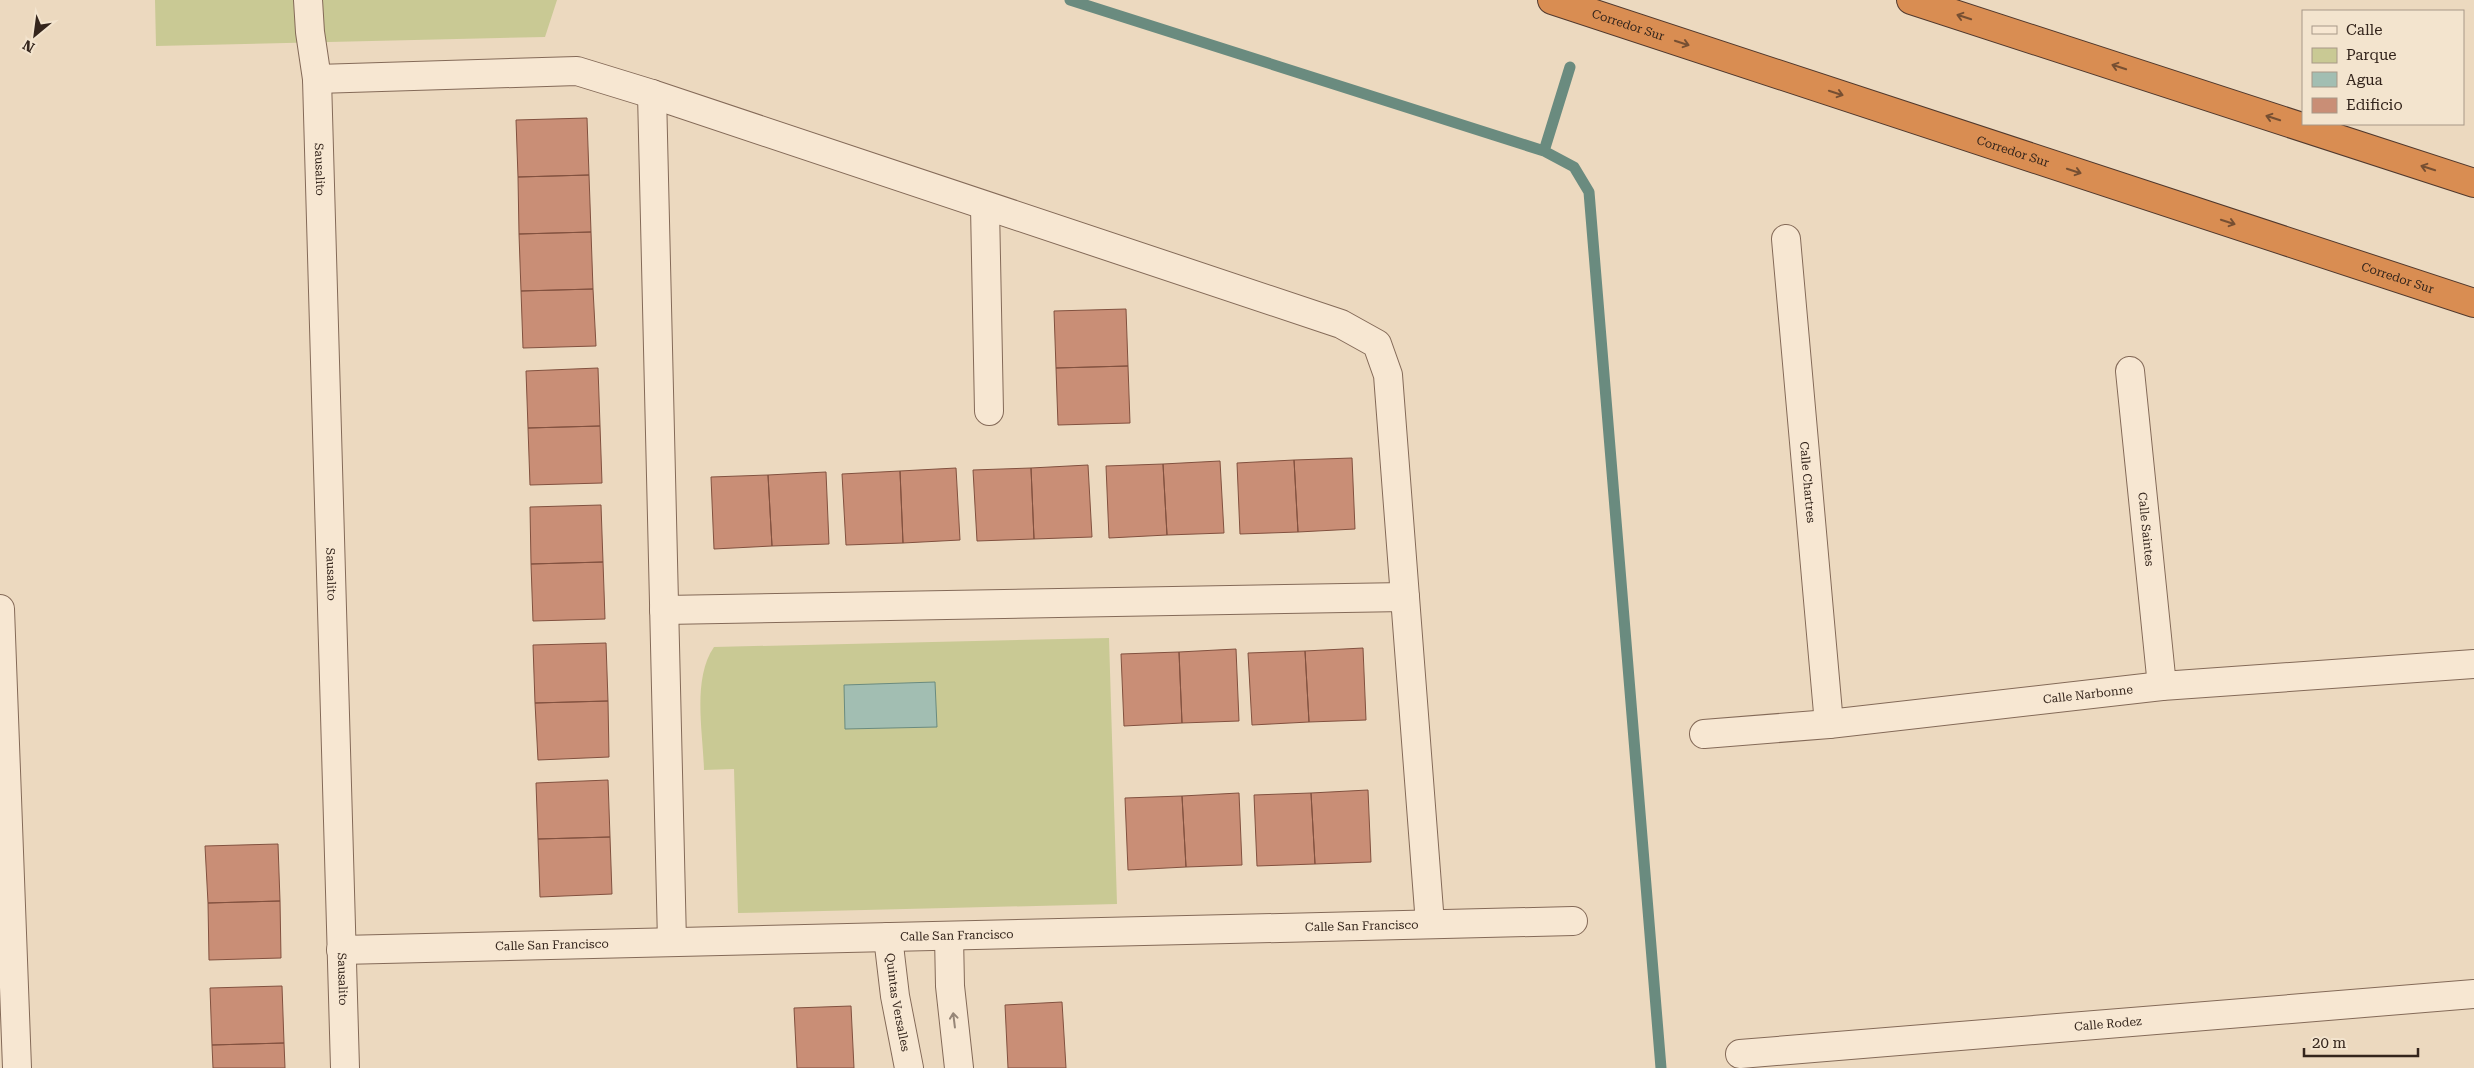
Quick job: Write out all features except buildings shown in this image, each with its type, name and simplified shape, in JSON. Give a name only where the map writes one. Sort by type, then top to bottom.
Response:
[{"type":"highway","name":"Corredor Sur","points":[[1552,0],[2474,303]]},
{"type":"highway","points":[[1912,0],[2474,183]]},
{"type":"street","name":"Sausalito","points":[[308,0],[310,32],[318,79],[344,1068]]},
{"type":"street","points":[[318,79],[577,72],[652,94],[1341,324],[1377,344],[1388,375],[1430,924]]},
{"type":"street","points":[[652,94],[672,942]]},
{"type":"street","points":[[985,206],[989,411]]},
{"type":"street","name":"Calle Chartres","points":[[1786,239],[1829,724]]},
{"type":"street","name":"Calle Saintes","points":[[2130,371],[2162,686]]},
{"type":"street","points":[[664,610],[1405,597]]},
{"type":"street","points":[[0,609],[7,950],[17,1068]]},
{"type":"street","name":"Calle Narbonne","points":[[1704,734],[1829,724],[2162,686],[2474,664]]},
{"type":"street","name":"Calle San Francisco","points":[[342,950],[1573,921]]},
{"type":"street","points":[[949,936],[950,986],[959,1068]]},
{"type":"street","name":"Quintas Versalles","points":[[888,937],[895,996],[909,1068]]},
{"type":"street","name":"Calle Rodez","points":[[1740,1054],[2474,994]]},
{"type":"green space","points":[[155,0],[557,0],[545,37],[156,46]]},
{"type":"green space","points":[[1109,638],[1117,904],[738,913],[734,769],[704,770],[700,706],[701,690],[707,660],[714,647]]},
{"type":"water","points":[[935,682],[937,727],[845,729],[844,685]]},
{"type":"waterway","points":[[1070,0],[1544,151]]},
{"type":"waterway","points":[[1570,67],[1544,151],[1574,167],[1589,192],[1661,1068]]}]
